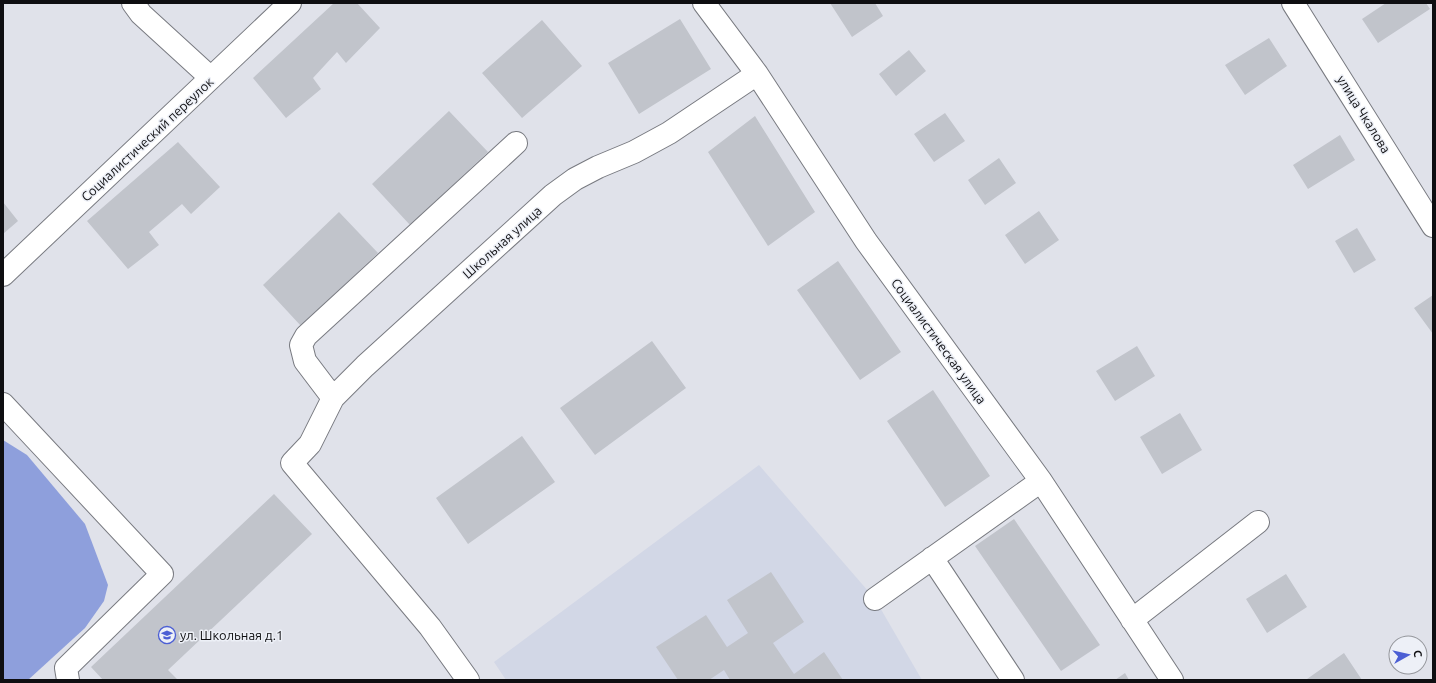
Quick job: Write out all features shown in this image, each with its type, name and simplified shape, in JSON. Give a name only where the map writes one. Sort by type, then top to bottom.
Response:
[{"type":"street","points":[[133,3],[141,14],[212,78]]},
{"type":"street","name":"Социалистический переулок","points":[[3,275],[290,3]]},
{"type":"street","name":"Социалистическая улица","points":[[704,3],[757,74],[866,241],[1041,481],[1172,680]]},
{"type":"street","name":"улица Чкалова","points":[[1293,3],[1433,226]]},
{"type":"street","name":"Школьная улица","points":[[468,680],[430,627],[292,463],[310,444],[333,398],[365,366],[553,195],[598,167],[634,152],[669,133],[757,74]]},
{"type":"street","points":[[333,398],[305,361],[301,345],[306,336],[516,143]]},
{"type":"street","points":[[3,404],[162,574],[66,668],[68,680]]},
{"type":"street","points":[[875,599],[1041,481]]},
{"type":"street","points":[[1132,620],[1258,522]]},
{"type":"street","points":[[932,558],[1013,680]]},
{"type":"shaded area","points":[[3,440],[27,455],[85,524],[108,585],[104,601],[85,628],[28,680],[3,680]]},
{"type":"shaded area","points":[[759,465],[875,599],[922,680],[506,680],[494,662]]},
{"type":"building","points":[[334,3],[357,3],[380,28],[346,63],[337,52],[313,78],[321,89],[286,118],[253,78]]},
{"type":"building","points":[[830,3],[875,3],[883,16],[852,37]]},
{"type":"building","points":[[1386,3],[1426,3],[1430,9],[1378,43],[1362,19]]},
{"type":"building","points":[[680,19],[711,69],[639,114],[608,63]]},
{"type":"building","points":[[542,20],[582,66],[522,118],[482,73]]},
{"type":"building","points":[[1269,38],[1287,66],[1245,95],[1225,65]]},
{"type":"building","points":[[909,50],[926,71],[896,96],[879,74]]},
{"type":"building","points":[[449,111],[488,152],[410,225],[372,184]]},
{"type":"building","points":[[945,113],[965,141],[934,162],[914,134]]},
{"type":"building","points":[[755,116],[815,212],[768,246],[708,152]]},
{"type":"building","points":[[1340,135],[1355,160],[1308,189],[1293,165]]},
{"type":"building","points":[[178,142],[220,187],[191,214],[182,204],[149,232],[159,245],[128,269],[87,221]]},
{"type":"building","points":[[999,158],[1016,183],[985,205],[968,180]]},
{"type":"building","points":[[3,202],[18,221],[3,234]]},
{"type":"building","points":[[1039,211],[1059,240],[1025,264],[1005,235]]},
{"type":"building","points":[[339,212],[378,253],[301,326],[263,285]]},
{"type":"building","points":[[1357,228],[1376,260],[1354,273],[1335,241]]},
{"type":"building","points":[[838,261],[901,352],[860,380],[797,290]]},
{"type":"building","points":[[1433,295],[1433,334],[1414,308]]},
{"type":"building","points":[[652,341],[686,388],[595,455],[560,408]]},
{"type":"building","points":[[1137,346],[1155,376],[1115,401],[1096,371]]},
{"type":"building","points":[[933,390],[990,476],[945,507],[887,421]]},
{"type":"building","points":[[1180,413],[1202,450],[1162,474],[1140,437]]},
{"type":"building","points":[[522,436],[555,482],[468,544],[436,498]]},
{"type":"building","points":[[274,494],[312,534],[168,670],[178,680],[103,680],[91,667]]},
{"type":"building","points":[[1014,519],[1100,645],[1061,671],[975,546]]},
{"type":"building","points":[[771,572],[804,622],[773,643],[794,674],[824,652],[843,680],[730,680],[724,670],[709,680],[678,680],[656,647],[706,615],[727,647],[748,633],[727,600]]},
{"type":"building","points":[[1286,574],[1307,607],[1267,633],[1246,599]]},
{"type":"building","points":[[1344,653],[1362,680],[1307,679]]},
{"type":"building","points":[[1125,673],[1129,680],[1115,680]]},
{"type":"place","name":"ул. Школьная д.1","points":[[167,635]]}]
